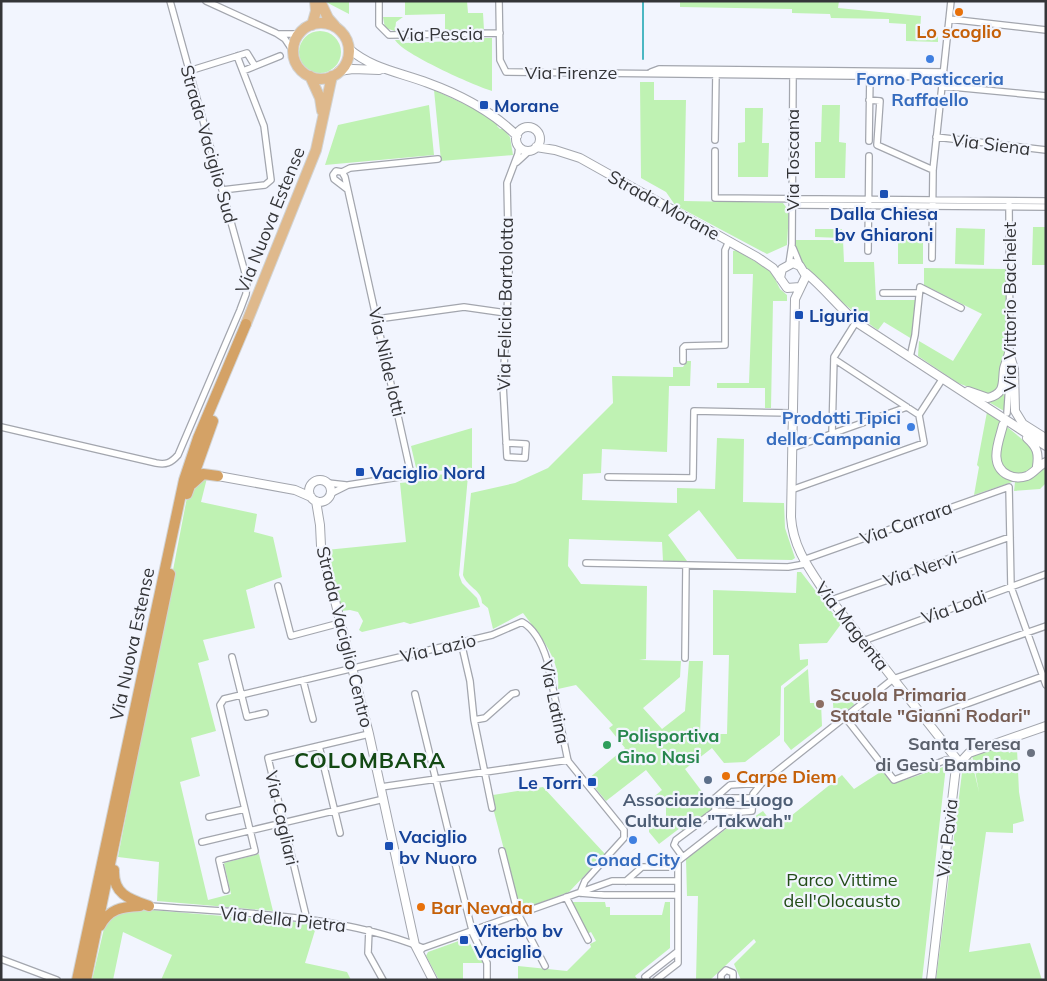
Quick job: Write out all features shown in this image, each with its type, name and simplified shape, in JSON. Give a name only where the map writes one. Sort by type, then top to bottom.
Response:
[{"type":"highway","name":"Via Nuova Estense","points":[[86,980],[188,489],[246,324]]},
{"type":"highway","name":"Via Nuova Estense","points":[[76,980],[184,480],[198,438],[246,324]]},
{"type":"highway","points":[[204,444],[202,464],[214,475]]},
{"type":"highway","points":[[188,489],[197,477],[214,475]]},
{"type":"highway","points":[[114,847],[113,878],[120,893],[130,900],[149,906]]},
{"type":"highway","points":[[96,934],[104,918],[118,908],[149,906]]},
{"type":"main road","points":[[312,25],[315,1]]},
{"type":"main road","points":[[320,1],[328,18],[346,39],[348,48],[346,63],[336,74],[323,78],[310,76],[298,66],[293,51],[298,34],[312,25],[325,24],[337,29]]},
{"type":"main road","name":"Via Nuova Estense","points":[[246,324],[316,150],[336,74]]},
{"type":"main road","name":"Via Nuova Estense","points":[[310,76],[320,98],[322,127]]},
{"type":"street","name":"Strada Vaciglio Sud","points":[[1,427],[156,463],[172,462],[178,455],[242,305],[247,288],[247,280],[170,1]]},
{"type":"street","points":[[206,1],[276,33],[285,39],[293,51]]},
{"type":"street","name":"Via Pescia","points":[[379,1],[379,25],[381,30],[388,35],[500,33]]},
{"type":"street","name":"Via Firenze","points":[[499,1],[500,60],[506,72],[943,74]]},
{"type":"street","points":[[932,258],[933,170],[951,1]]},
{"type":"street","points":[[949,19],[1046,30]]},
{"type":"street","points":[[276,33],[298,34]]},
{"type":"street","points":[[348,48],[362,60],[430,84],[486,110],[519,133]]},
{"type":"street","points":[[189,71],[249,53],[255,66]]},
{"type":"street","points":[[222,190],[265,185],[270,182],[272,174],[264,126],[237,56]]},
{"type":"street","points":[[243,71],[280,56]]},
{"type":"street","points":[[336,74],[365,69],[393,72]]},
{"type":"street","points":[[715,140],[716,72]]},
{"type":"street","name":"Via Toscana","points":[[787,265],[792,244],[793,73]]},
{"type":"street","points":[[869,141],[870,74]]},
{"type":"street","points":[[942,86],[1046,96]]},
{"type":"street","points":[[869,100],[880,101],[876,145],[933,170]]},
{"type":"street","points":[[533,128],[538,133],[535,146],[519,146],[519,133],[533,128]]},
{"type":"street","name":"Via Siena","points":[[936,137],[1046,150]]},
{"type":"street","name":"Via Felicia Bartolotta","points":[[506,443],[503,385],[509,275],[507,183],[519,146]]},
{"type":"street","name":"Strada Morane","points":[[535,146],[580,158],[770,265],[780,278]]},
{"type":"street","name":"Via Felicia Bartolotta","points":[[514,166],[535,146]]},
{"type":"street","points":[[715,151],[715,198],[1009,204],[1046,207]]},
{"type":"street","points":[[868,251],[869,156]]},
{"type":"street","points":[[342,172],[350,168],[438,159]]},
{"type":"street","name":"Via Nilde Iotti","points":[[328,483],[348,485],[399,478],[406,476],[410,470],[347,189],[346,177],[342,172],[336,171],[333,177],[347,189]]},
{"type":"street","points":[[1009,204],[1046,201]]},
{"type":"street","name":"Via Vittorio Bachelet","points":[[1007,412],[1009,204]]},
{"type":"street","points":[[683,361],[683,348],[685,346],[725,345],[725,250],[728,241]]},
{"type":"street","name":"Via Toscana","points":[[792,244],[800,265]]},
{"type":"street","name":"Strada Morane","points":[[770,265],[787,265]]},
{"type":"street","points":[[795,299],[789,288],[784,285],[780,278],[787,265],[800,265],[843,311],[856,322],[1045,445]]},
{"type":"street","points":[[795,299],[805,280],[806,273]]},
{"type":"street","points":[[789,288],[812,285],[825,290]]},
{"type":"street","points":[[910,356],[916,335],[920,287],[961,308]]},
{"type":"street","points":[[883,293],[920,294]]},
{"type":"street","name":"Via Magenta","points":[[795,299],[792,527],[804,562],[831,600],[958,762]]},
{"type":"street","points":[[377,319],[464,307],[506,313]]},
{"type":"street","points":[[832,434],[834,359],[856,322]]},
{"type":"street","points":[[957,387],[988,398],[999,393],[1004,383],[1004,369],[1009,353]]},
{"type":"street","points":[[1009,353],[1014,368],[1015,411],[1023,424],[1042,436],[1045,445]]},
{"type":"street","points":[[834,359],[919,415]]},
{"type":"street","points":[[791,490],[924,443],[919,415],[943,378]]},
{"type":"street","points":[[792,448],[907,407]]},
{"type":"street","points":[[608,477],[692,478],[694,411],[792,413]]},
{"type":"street","points":[[1003,425],[996,454],[999,467],[1006,474],[1020,478],[1032,473],[1038,466],[1046,462]]},
{"type":"street","points":[[1024,431],[1027,438],[1036,446],[1038,466]]},
{"type":"street","points":[[214,475],[295,490],[313,499],[328,497],[331,489],[328,483],[320,480],[295,490]]},
{"type":"street","points":[[311,483],[309,492],[313,499]]},
{"type":"street","name":"Via Nilde Iotti","points":[[328,497],[348,485]]},
{"type":"street","name":"Via Carrara","points":[[586,563],[788,568],[1009,487],[1010,537]]},
{"type":"street","name":"Strada Vaciglio Centro","points":[[320,524],[328,497]]},
{"type":"street","name":"Strada Vaciglio Centro","points":[[313,499],[320,524],[320,546],[369,734],[419,949],[433,980]]},
{"type":"street","points":[[1010,537],[1011,587],[1046,685]]},
{"type":"street","name":"Via Nervi","points":[[831,600],[1010,537]]},
{"type":"street","points":[[685,658],[686,565]]},
{"type":"street","name":"Via Lodi","points":[[863,640],[1046,574]]},
{"type":"street","points":[[278,586],[291,636],[340,623]]},
{"type":"street","name":"Via Lazio","points":[[244,809],[220,705],[224,699],[492,635],[522,622]]},
{"type":"street","name":"Via Latina","points":[[522,622],[526,624],[543,646],[568,760]]},
{"type":"street","points":[[682,856],[674,845],[676,840],[715,811],[752,811],[751,798],[762,783],[893,679],[1046,626]]},
{"type":"street","points":[[461,642],[470,681],[474,720],[492,808]]},
{"type":"street","points":[[232,657],[247,717],[265,713]]},
{"type":"street","points":[[924,719],[1044,675]]},
{"type":"street","points":[[303,680],[313,719]]},
{"type":"street","points":[[474,720],[485,718],[512,694],[516,693]]},
{"type":"street","points":[[415,694],[448,834]]},
{"type":"street","points":[[845,717],[894,780],[946,760]]},
{"type":"street","points":[[958,762],[969,753],[1046,726]]},
{"type":"street","name":"Via Cagliari","points":[[307,920],[268,758],[369,734]]},
{"type":"street","points":[[939,738],[938,742],[950,758],[952,766],[949,786],[952,792]]},
{"type":"street","points":[[319,746],[340,833]]},
{"type":"street","points":[[381,787],[568,760],[624,830],[624,838],[585,881],[580,893]]},
{"type":"street","name":"Via Pavia","points":[[931,980],[952,792],[958,762]]},
{"type":"street","points":[[715,811],[715,798],[730,785],[762,783]]},
{"type":"street","points":[[715,798],[751,798]]},
{"type":"street","points":[[202,842],[384,799]]},
{"type":"street","points":[[209,817],[244,809],[255,851],[219,860],[226,890]]},
{"type":"street","points":[[656,980],[678,963],[678,861],[741,812]]},
{"type":"street","points":[[502,851],[518,914],[545,966]]},
{"type":"street","points":[[456,863],[472,931],[487,963],[487,980]]},
{"type":"street","points":[[626,881],[642,867],[677,867]]},
{"type":"street","points":[[419,949],[612,881],[678,881]]},
{"type":"street","points":[[580,893],[678,896]]},
{"type":"street","points":[[566,897],[588,940]]},
{"type":"street","name":"Via della Pietra","points":[[149,906],[307,920],[369,930],[419,949]]},
{"type":"street","points":[[369,930],[368,953],[383,980]]},
{"type":"street","points":[[647,980],[645,977],[677,952]]},
{"type":"street","points":[[1,959],[57,980]]},
{"type":"street","points":[[720,979],[723,972],[730,970],[736,979]]},
{"type":"green space","points":[[324,1],[349,1],[349,14]]},
{"type":"green space","points":[[405,1],[467,1],[468,13],[483,13],[484,30],[445,31],[445,14],[405,15]]},
{"type":"green space","points":[[680,1],[839,1],[838,8],[921,16],[920,33],[938,35],[938,42],[906,41],[906,24],[889,23],[889,19],[831,18],[830,14],[792,13],[792,9],[680,7]]},
{"type":"green space","points":[[383,17],[403,17],[396,22],[395,31],[385,28]]},
{"type":"green space","points":[[324,31],[332,34],[338,40],[341,52],[338,64],[332,70],[316,73],[308,70],[302,64],[299,48],[302,40],[308,34]]},
{"type":"green space","points":[[482,38],[492,38],[492,91],[424,61],[395,40],[403,40],[404,43],[482,40]]},
{"type":"green space","points":[[640,82],[654,82],[654,100],[686,100],[684,201],[783,203],[789,211],[787,245],[767,254],[675,205],[666,192],[641,178]]},
{"type":"green space","points":[[434,90],[488,115],[497,122],[497,126],[503,129],[510,137],[513,155],[441,161]]},
{"type":"green space","points":[[429,105],[434,155],[325,165],[338,125]]},
{"type":"green space","points":[[822,105],[840,105],[839,142],[846,143],[845,178],[815,178],[815,142],[821,142]]},
{"type":"green space","points":[[745,108],[763,108],[762,143],[769,143],[768,177],[738,177],[738,143],[745,142]]},
{"type":"green space","points":[[1033,227],[1046,227],[1046,265],[1032,265]]},
{"type":"green space","points":[[956,228],[985,229],[984,265],[955,264]]},
{"type":"green space","points":[[815,229],[842,229],[842,238],[815,237]]},
{"type":"green space","points":[[898,236],[923,236],[923,264],[898,264]]},
{"type":"green space","points":[[795,240],[843,240],[844,262],[874,262],[876,300],[916,300],[912,339],[884,322],[878,330],[846,305],[799,260],[795,251]]},
{"type":"green space","points":[[736,250],[771,271],[780,289],[787,295],[787,301],[773,301],[771,408],[765,408],[765,388],[717,388],[717,383],[749,383],[753,274],[733,274],[733,251]]},
{"type":"green space","points":[[924,268],[1006,269],[1006,350],[999,389],[986,394],[958,383],[918,356],[919,341],[953,361],[982,314],[930,288],[924,288]]},
{"type":"green space","points":[[687,361],[691,361],[690,386],[669,386],[667,452],[602,449],[601,473],[583,474],[582,500],[677,503],[677,488],[715,489],[717,438],[744,439],[743,502],[784,503],[785,528],[795,558],[792,560],[737,559],[699,510],[668,535],[687,561],[663,561],[662,542],[569,539],[568,566],[581,584],[647,586],[646,659],[639,660],[681,661],[680,677],[643,708],[662,729],[685,711],[689,661],[703,661],[700,734],[727,734],[729,655],[713,655],[713,590],[796,593],[797,572],[801,572],[841,624],[827,643],[799,644],[800,660],[808,659],[808,665],[781,686],[780,735],[745,762],[724,763],[712,748],[685,769],[712,805],[711,810],[683,831],[680,828],[659,844],[649,832],[649,819],[666,819],[666,800],[650,800],[662,790],[646,770],[606,801],[588,779],[625,748],[609,728],[613,725],[576,685],[558,689],[558,678],[553,658],[523,613],[493,629],[488,608],[482,603],[480,595],[463,575],[471,493],[515,483],[548,468],[613,403],[612,376],[673,377],[673,367],[683,367]]},
{"type":"green space","points":[[1006,383],[1004,411],[980,397],[987,399]]},
{"type":"green space","points":[[987,412],[1001,422],[993,455],[1015,481],[974,495],[979,467],[977,465]]},
{"type":"green space","points":[[1006,426],[1034,449],[1035,466],[1023,473],[1012,473],[1003,466],[1000,460],[999,450]]},
{"type":"green space","points":[[472,428],[472,469],[417,472],[411,446]]},
{"type":"green space","points":[[1046,465],[1046,483],[1040,489],[1014,491],[1015,482],[1031,478]]},
{"type":"green space","points":[[467,473],[459,575],[462,583],[477,598],[480,607],[410,624],[404,622],[362,632],[359,630],[363,621],[358,612],[342,611],[326,550],[406,542],[400,483],[410,482],[416,476]]},
{"type":"green space","points":[[207,478],[201,502],[257,514],[254,532],[273,537],[282,577],[246,590],[255,628],[203,640],[209,660],[198,663],[216,731],[191,738],[200,776],[180,782],[208,900],[231,894],[224,863],[259,854],[273,911],[157,901],[159,862],[118,857],[188,492],[196,480]]},
{"type":"green space","points":[[808,669],[810,703],[821,703],[822,726],[791,750],[784,741],[784,688]]},
{"type":"green space","points":[[853,702],[854,705],[834,719],[833,703]]},
{"type":"green space","points":[[1006,745],[1009,753],[1017,749],[1019,792],[1024,821],[1013,824],[1013,833],[986,832],[969,952],[1030,943],[1042,980],[936,980],[963,765],[971,758],[979,792],[972,755]]},
{"type":"green space","name":"Parco Vittime dell'Olocausto","points":[[946,766],[922,980],[741,980],[734,964],[756,942],[754,939],[710,980],[696,980],[698,896],[687,896],[686,859],[738,820],[751,819],[763,811],[776,828],[842,775],[854,789],[882,771],[893,784]]},
{"type":"green space","points":[[543,787],[605,854],[569,892],[520,910],[493,808],[495,808],[493,795]]},
{"type":"green space","points":[[570,902],[605,902],[606,907],[610,907],[610,915],[662,915],[665,902],[670,902],[670,948],[635,976],[638,980],[518,980],[518,966],[567,971],[591,947],[590,944],[596,941],[591,932],[587,934]]},
{"type":"green space","points":[[125,909],[317,924],[305,963],[347,972],[351,980],[161,980],[172,955],[123,932],[113,980],[92,980],[106,920]]},
{"type":"green space","points":[[467,938],[479,960],[484,960],[484,963],[463,963],[463,980],[439,980],[426,956],[428,952]]},
{"type":"waterway","points":[[643,1],[643,59]]},
{"type":"place","name":"Lo scoglio","points":[[959,12]]},
{"type":"place","name":"Forno Pasticceria Raffaello","points":[[930,59]]},
{"type":"place","name":"Morane","points":[[484,105]]},
{"type":"place","name":"Dalla Chiesa bv Ghiaroni","points":[[884,194]]},
{"type":"place","name":"Liguria","points":[[799,315]]},
{"type":"place","name":"Prodotti Tipici della Campania","points":[[911,427]]},
{"type":"place","name":"Vaciglio Nord","points":[[360,472]]},
{"type":"place","name":"Scuola Primaria Statale \"Gianni Rodari\"","points":[[820,704]]},
{"type":"place","name":"Polisportiva Gino Nasi","points":[[607,745]]},
{"type":"place","name":"Santa Teresa di Gesù Bambino","points":[[1031,753]]},
{"type":"place","name":"Carpe Diem","points":[[726,776]]},
{"type":"place","name":"Associazione Luogo Culturale \"Takwah\"","points":[[708,780]]},
{"type":"place","name":"Le Torri","points":[[592,782]]},
{"type":"place","name":"Conad City","points":[[633,840]]},
{"type":"place","name":"Vaciglio bv Nuoro","points":[[389,846]]},
{"type":"place","name":"Bar Nevada","points":[[421,907]]},
{"type":"place","name":"Viterbo bv Vaciglio","points":[[464,940]]},
{"type":"district","name":"COLOMBARA","points":[[370,760]]}]
